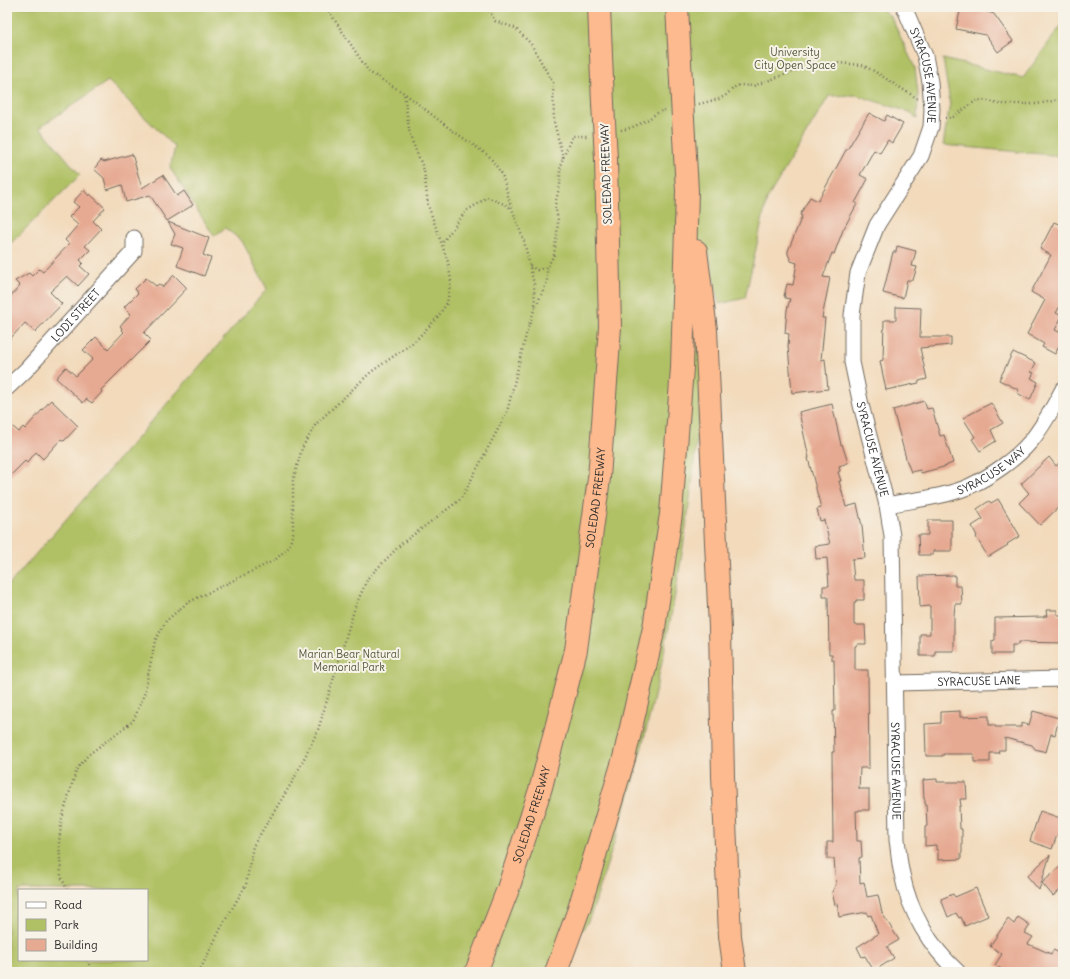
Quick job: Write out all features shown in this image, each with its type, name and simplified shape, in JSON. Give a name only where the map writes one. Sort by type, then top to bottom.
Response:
[{"type":"highway","name":"SOLEDAD FREEWAY","points":[[476,972],[508,889],[541,787],[576,650],[600,478],[610,327],[606,159],[599,7]]},
{"type":"highway","points":[[677,7],[687,191],[706,330],[720,628],[723,776],[730,936],[735,972]]},
{"type":"highway","points":[[556,972],[579,909],[624,758],[654,628],[671,506],[682,368],[687,191]]},
{"type":"street","name":"SYRACUSE AVENUE","points":[[904,7],[925,56],[930,82],[932,109],[931,127],[921,156],[877,225],[858,273],[852,315],[852,362],[861,405],[887,505],[892,536],[898,840],[902,875],[914,913],[930,941],[948,963],[958,972]]},
{"type":"street","name":"LODI STREET","points":[[7,388],[31,364],[134,251],[134,238]]},
{"type":"street","name":"SYRACUSE WAY","points":[[887,505],[948,493],[970,486],[1004,466],[1031,441],[1053,408],[1063,389]]},
{"type":"street","name":"SYRACUSE LANE","points":[[896,683],[1063,679]]},
{"type":"path","points":[[326,7],[369,72],[404,93],[449,128],[489,156],[502,174],[512,209],[524,242],[534,284],[536,307]]},
{"type":"path","points":[[487,7],[495,21],[515,28],[530,44],[552,83],[554,122],[563,158]]},
{"type":"path","points":[[693,105],[726,95],[736,86],[753,86],[803,68],[821,67],[838,63],[862,65],[874,70],[945,118],[953,117],[977,100],[990,101],[997,104],[1037,104],[1063,99]]},
{"type":"path","points":[[66,889],[61,876],[60,842],[62,818],[72,784],[78,769],[88,755],[133,720],[144,695],[155,641],[166,621],[186,603],[275,560],[289,547],[292,532],[293,481],[302,448],[316,424],[371,372],[414,342],[437,318],[447,304],[451,280],[448,262],[428,205],[424,170],[410,136],[404,93]]},
{"type":"path","points":[[624,130],[647,120],[657,112],[671,109]]},
{"type":"path","points":[[199,972],[223,924],[246,885],[253,846],[294,779],[318,730],[355,606],[368,578],[401,544],[461,499],[507,412],[526,335],[547,282],[547,267],[554,255],[558,220],[555,205],[560,184],[560,170],[563,158],[572,136],[584,137]]},
{"type":"path","points":[[443,242],[466,211],[487,197],[512,209]]},
{"type":"path","points":[[530,266],[537,270],[547,267]]},
{"type":"path","points":[[88,961],[92,972]]},
{"type":"green space","name":"Marian Bear Natural Memorial Park","points":[[7,7],[879,7],[891,17],[915,68],[918,94],[917,119],[912,113],[856,95],[829,96],[767,199],[745,298],[719,304],[707,246],[706,314],[696,449],[688,516],[665,649],[633,780],[593,909],[585,926],[550,972],[7,972],[7,587],[267,289],[242,241],[225,228],[214,236],[170,168],[175,147],[108,81],[40,127],[80,175],[7,247]]},
{"type":"green space","points":[[1063,23],[1063,156],[943,145],[950,103],[943,59],[1023,78]]},
{"type":"building","points":[[961,7],[994,14],[1013,41],[998,52],[986,35],[956,29]]},
{"type":"building","points":[[869,113],[884,121],[887,115],[903,124],[892,143],[888,140],[880,153],[874,150],[860,175],[868,179],[855,203],[857,204],[843,230],[834,254],[832,253],[823,277],[830,278],[822,318],[825,318],[821,360],[825,359],[828,389],[792,393],[788,346],[789,334],[785,333],[787,310],[790,299],[785,298],[784,296],[787,284],[793,285],[797,263],[791,261],[788,251],[802,216],[800,215],[810,197],[818,201],[846,150]]},
{"type":"building","points":[[132,154],[142,188],[163,175],[177,196],[184,191],[193,205],[167,221],[150,195],[126,202],[122,185],[107,190],[104,178],[94,169],[101,160],[104,162]]},
{"type":"building","points":[[84,190],[89,196],[90,194],[105,208],[93,221],[101,229],[85,246],[90,250],[80,260],[83,263],[80,266],[89,274],[78,286],[67,276],[50,292],[62,304],[35,332],[25,323],[7,342],[7,300],[20,286],[15,281],[29,273],[32,276],[39,269],[43,272],[69,244],[65,240],[78,225],[69,217],[79,207],[73,202]]},
{"type":"building","points":[[168,222],[209,238],[203,255],[211,258],[204,276],[177,266],[183,248],[171,244],[175,234]]},
{"type":"building","points":[[1054,222],[1063,226],[1063,301],[1056,313],[1062,316],[1055,330],[1063,334],[1063,339],[1055,354],[1042,347],[1044,344],[1027,334],[1045,300],[1031,292],[1051,255],[1040,249]]},
{"type":"building","points":[[897,246],[916,251],[912,266],[917,267],[913,280],[907,280],[903,298],[883,293],[893,252],[896,252]]},
{"type":"building","points":[[174,275],[186,287],[186,289],[144,333],[151,340],[101,390],[102,392],[92,403],[86,399],[83,403],[56,378],[66,367],[76,376],[93,359],[83,350],[96,337],[108,349],[124,332],[120,326],[131,314],[124,307],[138,293],[135,289],[146,278],[156,286],[159,284],[163,287]]},
{"type":"building","points":[[896,307],[921,308],[920,337],[951,337],[951,345],[920,348],[927,379],[919,381],[919,383],[886,390],[880,361],[883,360],[884,320],[896,320]]},
{"type":"building","points":[[1013,352],[1036,363],[1031,372],[1034,373],[1031,378],[1038,382],[1030,400],[1017,393],[1019,390],[999,380]]},
{"type":"building","points":[[51,400],[78,426],[64,441],[61,439],[43,459],[36,452],[27,463],[25,461],[7,479],[7,422],[19,432],[23,427],[25,429]]},
{"type":"building","points":[[924,401],[927,409],[932,408],[940,436],[944,435],[953,463],[921,473],[920,470],[911,472],[893,410]]},
{"type":"building","points":[[991,403],[1003,423],[991,430],[996,441],[980,451],[972,439],[975,437],[963,418]]},
{"type":"building","points":[[832,404],[841,445],[842,444],[848,463],[839,466],[840,471],[838,472],[841,481],[839,481],[846,507],[857,504],[862,526],[865,558],[852,559],[854,580],[864,580],[864,600],[856,600],[856,602],[854,602],[854,625],[865,625],[866,644],[857,644],[855,646],[855,670],[868,670],[869,768],[860,768],[859,789],[869,789],[869,810],[856,811],[857,841],[861,841],[862,857],[859,858],[860,883],[864,882],[867,897],[878,895],[882,913],[899,940],[887,947],[894,958],[874,971],[865,956],[862,957],[857,947],[878,934],[871,915],[868,916],[867,912],[839,917],[837,904],[835,905],[832,892],[836,884],[834,859],[827,859],[827,842],[833,842],[832,752],[834,752],[833,711],[835,711],[834,660],[832,660],[832,654],[829,654],[828,597],[823,597],[823,586],[829,586],[827,558],[816,559],[815,546],[830,544],[824,520],[820,521],[817,509],[821,508],[808,458],[799,412]]},
{"type":"building","points":[[1049,457],[1056,466],[1063,460],[1063,503],[1040,525],[1019,503],[1029,493],[1021,484]]},
{"type":"building","points":[[998,499],[1020,536],[988,557],[976,537],[977,536],[972,526],[983,519],[977,509],[989,501],[991,503]]},
{"type":"building","points":[[928,520],[952,520],[952,551],[933,551],[933,555],[919,555],[918,535],[928,535]]},
{"type":"building","points":[[955,575],[955,586],[961,586],[962,604],[955,604],[954,651],[935,651],[935,656],[920,656],[920,634],[930,634],[930,606],[920,607],[919,576]]},
{"type":"building","points":[[1046,610],[1057,610],[1057,615],[1063,615],[1063,643],[1018,642],[1018,645],[1012,645],[1012,654],[992,654],[992,641],[995,640],[995,618],[1044,617],[1047,616]]},
{"type":"building","points":[[960,711],[960,717],[989,716],[989,725],[995,725],[995,727],[1021,727],[1021,723],[1029,725],[1033,711],[1059,718],[1055,735],[1051,734],[1046,752],[1035,749],[1032,745],[1005,738],[1005,750],[998,750],[999,753],[990,753],[990,762],[974,762],[974,754],[943,754],[943,756],[926,756],[925,724],[941,723],[941,712]]},
{"type":"building","points":[[937,779],[937,782],[966,782],[967,799],[960,799],[961,806],[959,806],[960,829],[962,829],[961,859],[938,860],[938,850],[936,850],[936,845],[925,846],[925,827],[927,826],[923,780]]},
{"type":"building","points":[[1040,811],[1063,819],[1063,837],[1057,835],[1052,849],[1030,841]]},
{"type":"building","points":[[1050,855],[1039,890],[1027,876]]},
{"type":"building","points":[[1063,864],[1063,888],[1053,896],[1042,883]]},
{"type":"building","points":[[976,888],[988,916],[965,926],[961,917],[959,918],[956,913],[948,917],[941,899],[953,894],[955,897]]},
{"type":"building","points":[[1018,917],[1030,925],[1025,933],[1033,937],[1028,944],[1051,954],[1053,950],[1063,954],[1063,959],[1057,972],[1006,972],[995,965],[1002,954],[990,946],[1008,919],[1014,924]]},
{"type":"park label","name":"University City Open Space","points":[[795,58]]}]
